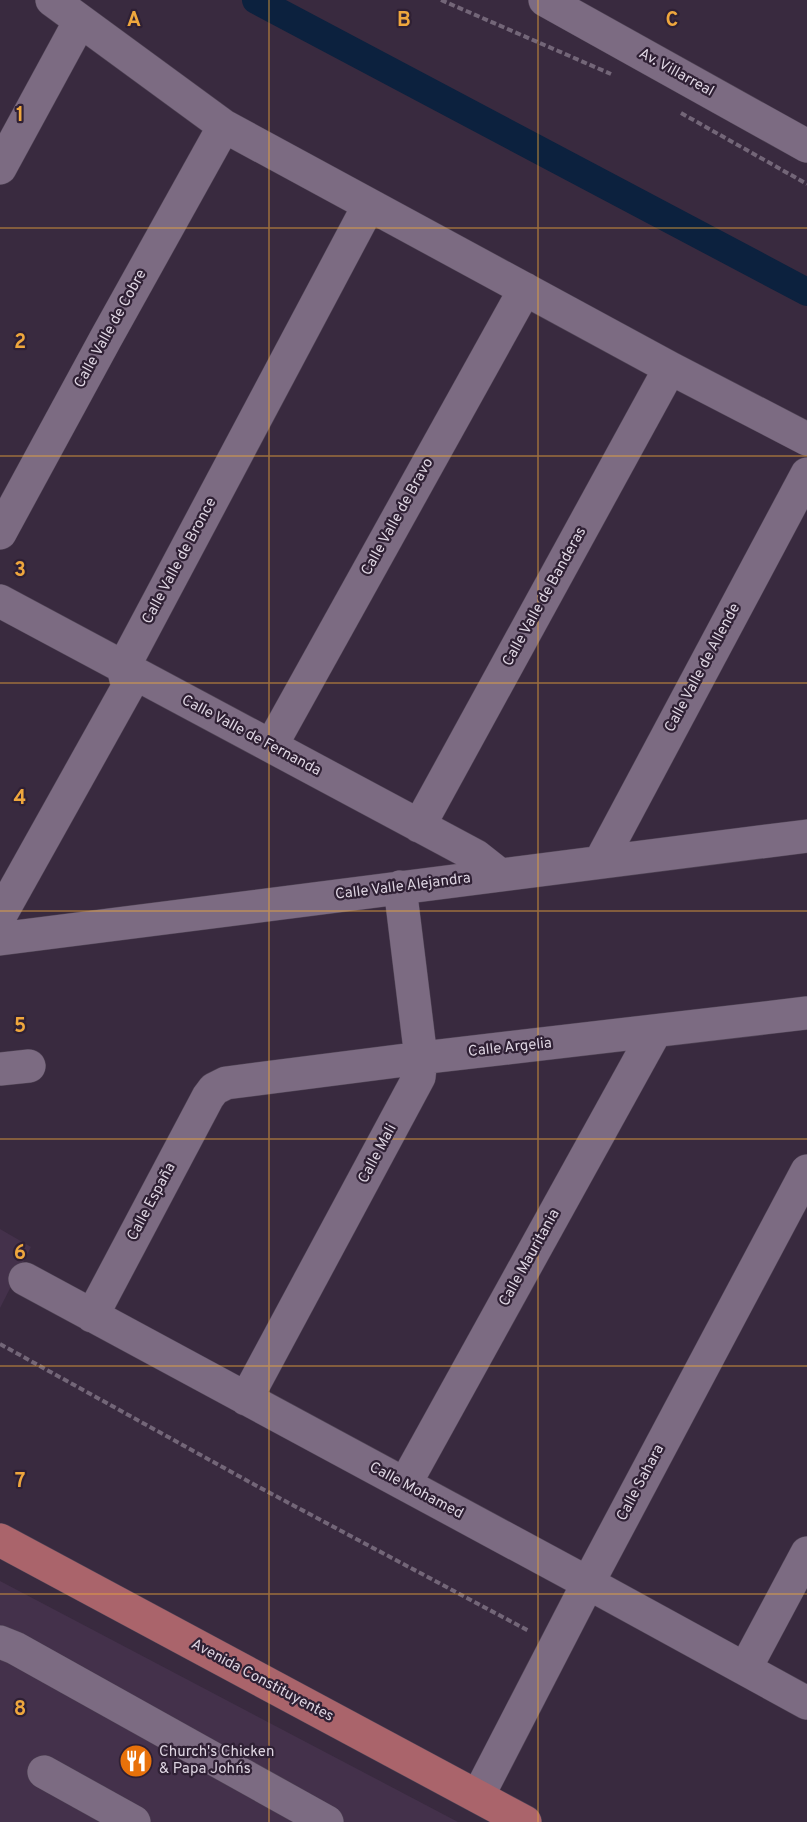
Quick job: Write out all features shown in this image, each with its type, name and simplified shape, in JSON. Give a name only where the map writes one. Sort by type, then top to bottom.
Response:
[{"type":"main road","name":"Avenida Constituyentes","points":[[0,1540],[525,1822]]},
{"type":"street","points":[[52,0],[224,126],[670,368],[807,439]]},
{"type":"street","name":"Av. Villarreal","points":[[545,0],[807,146]]},
{"type":"street","points":[[0,168],[80,21]]},
{"type":"street","name":"Calle Valle de Cobre","points":[[0,533],[224,126]]},
{"type":"street","name":"Calle Valle de Bronce","points":[[0,916],[128,687],[123,668],[369,205]]},
{"type":"street","name":"Calle Valle de Bravo","points":[[271,746],[525,289]]},
{"type":"street","name":"Calle Valle de Banderas","points":[[419,826],[670,368]]},
{"type":"street","name":"Calle Valle de Allende","points":[[600,862],[807,474]]},
{"type":"street","name":"Calle Valle de Fernanda","points":[[0,601],[476,856],[500,875]]},
{"type":"street","name":"Calle Valle Alejandra","points":[[0,939],[600,862],[805,833]]},
{"type":"street","name":"Calle Mali","points":[[246,1399],[419,1077],[421,1058],[400,887]]},
{"type":"street","name":"Calle Argelia","points":[[214,1089],[226,1083],[421,1058],[807,1013]]},
{"type":"street","name":"Calle Mauritania","points":[[405,1484],[655,1032]]},
{"type":"street","name":"Calle España","points":[[92,1316],[214,1089]]},
{"type":"street","name":"Calle Sahara","points":[[478,1796],[588,1583],[807,1171]]},
{"type":"street","name":"Calle Mohamed","points":[[25,1279],[807,1703]]},
{"type":"street","points":[[745,1670],[807,1553]]},
{"type":"street","points":[[0,1642],[15,1648],[327,1822]]},
{"type":"street","points":[[44,1772],[134,1822]]},
{"type":"path","points":[[441,0],[621,79]]},
{"type":"path","points":[[672,108],[807,184]]},
{"type":"path","points":[[0,1344],[255,1485],[556,1646]]},
{"type":"shaded area","points":[[0,1229],[31,1247],[0,1308]]},
{"type":"shaded area","points":[[0,1581],[458,1822],[0,1822]]},
{"type":"waterway","points":[[256,0],[807,292]]},
{"type":"place","name":"Church's Chicken & Papa John´s","points":[[136,1761]]}]
